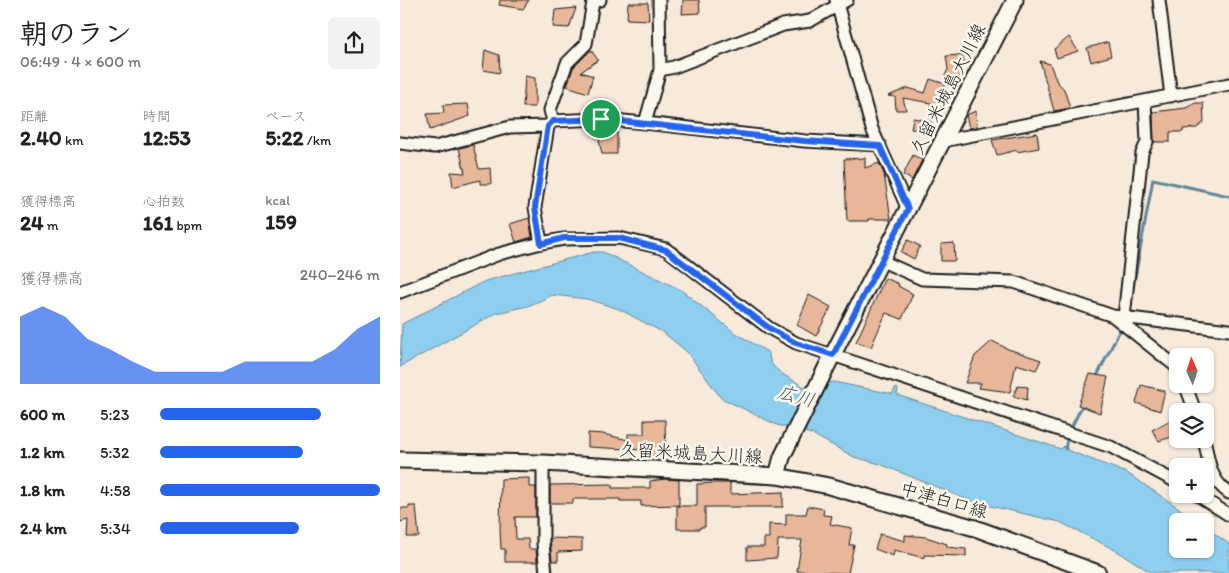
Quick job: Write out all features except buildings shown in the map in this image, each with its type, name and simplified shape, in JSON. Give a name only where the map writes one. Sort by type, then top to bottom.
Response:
[{"type":"main road","name":"久留米城島大川線","points":[[400,460],[543,463],[776,476],[782,457],[832,357],[1015,0]]},
{"type":"main road","name":"中津白口線","points":[[776,476],[829,486],[975,528],[1098,573]]},
{"type":"street","points":[[541,244],[535,207],[551,124],[550,110],[567,63],[586,44],[593,2],[600,0]]},
{"type":"street","points":[[645,122],[660,70],[659,0]]},
{"type":"street","points":[[1159,0],[1171,96]]},
{"type":"street","points":[[660,70],[674,67],[783,25],[810,21],[840,1],[872,129],[908,209]]},
{"type":"street","points":[[943,141],[1229,84]]},
{"type":"street","points":[[1118,316],[1142,154],[1147,142],[1145,101]]},
{"type":"street","points":[[400,143],[435,147],[510,127],[601,119],[645,122],[805,141],[880,146]]},
{"type":"street","points":[[400,292],[500,254],[564,238],[619,238],[666,250],[769,328],[796,343],[832,357],[1111,447],[1169,479]]},
{"type":"street","points":[[882,261],[922,279],[1014,282],[1118,316],[1229,330]]},
{"type":"street","points":[[1118,316],[1169,360]]},
{"type":"street","points":[[1206,448],[1212,474],[1217,485],[1229,493]]},
{"type":"street","points":[[543,463],[543,544],[546,573]]},
{"type":"street","points":[[1211,503],[1229,514]]},
{"type":"water","name":"広川","points":[[594,252],[603,252],[681,290],[734,332],[769,353],[772,365],[776,369],[804,387],[834,382],[893,394],[895,388],[898,389],[897,395],[1061,449],[1064,446],[1067,447],[1067,450],[1127,473],[1186,513],[1169,513],[1169,558],[1214,558],[1214,533],[1229,544],[1229,573],[1152,573],[1117,551],[1060,522],[973,502],[880,464],[854,457],[812,434],[777,425],[721,398],[687,352],[664,333],[619,309],[587,299],[553,295],[528,306],[496,313],[400,367],[402,324],[485,281]]},
{"type":"waterway","points":[[1132,294],[1153,179],[1229,196]]},
{"type":"waterway","points":[[1096,378],[1122,326]]},
{"type":"waterway","points":[[1070,430],[1083,404]]},
{"type":"waterway","points":[[1065,449],[1068,435]]},
{"type":"route","points":[[601,119],[645,122],[805,141],[880,146],[908,209],[833,355],[796,343],[769,328],[666,250],[619,238],[564,238],[541,244],[535,207],[548,126],[553,121],[601,119]]}]
